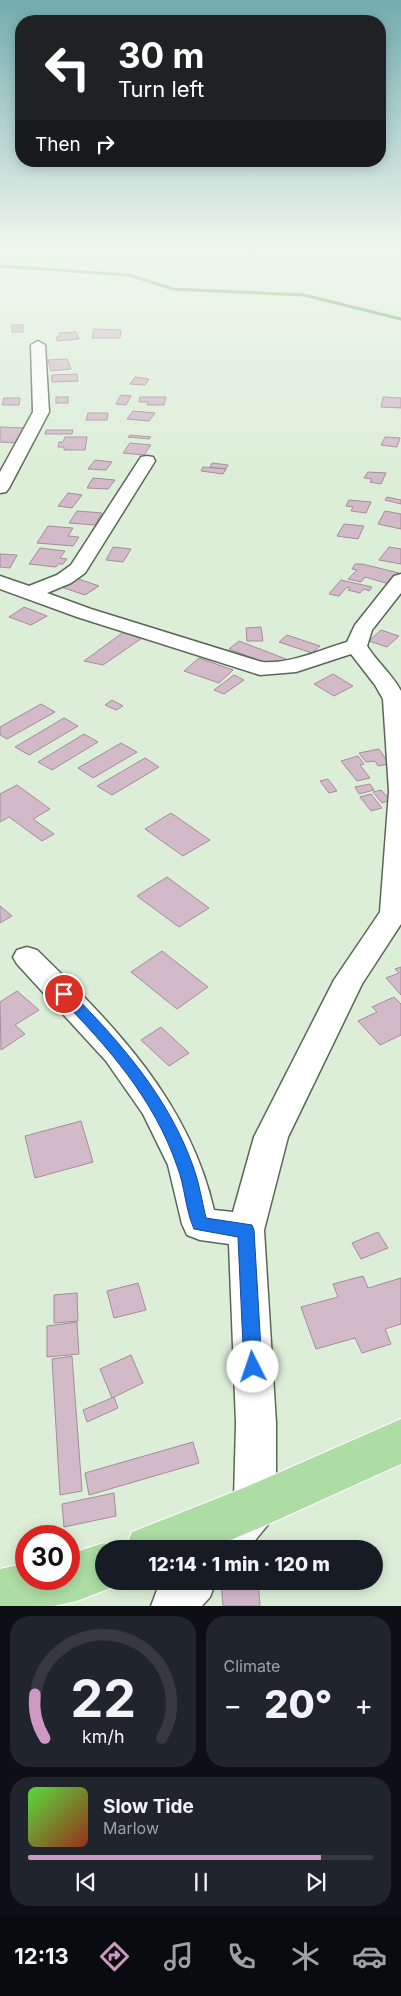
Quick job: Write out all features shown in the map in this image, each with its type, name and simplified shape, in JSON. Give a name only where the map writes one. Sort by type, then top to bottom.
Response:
[{"type":"main road","points":[[172,1540],[255,1507],[401,1441]]},
{"type":"main road","points":[[0,1593],[77,1577],[95,1570]]},
{"type":"street","points":[[0,488],[41,412],[38,345]]},
{"type":"street","points":[[30,593],[44,589],[78,569],[147,461]]},
{"type":"street","points":[[356,646],[362,628],[401,580]]},
{"type":"street","points":[[0,582],[260,668],[274,670],[295,666],[356,646]]},
{"type":"street","points":[[228,1540],[255,1507],[256,1423],[246,1230],[271,1137],[349,980],[398,913],[401,791],[394,699],[384,682],[366,662],[356,646]]},
{"type":"street","points":[[27,957],[100,1030],[145,1085],[168,1126],[186,1167],[200,1224],[246,1230]]},
{"type":"street","points":[[173,1606],[186,1590]]},
{"type":"building","points":[[12,325],[23,325],[23,332],[12,332]]},
{"type":"building","points":[[94,329],[121,330],[120,338],[92,338]]},
{"type":"building","points":[[76,332],[79,339],[57,341],[56,337],[60,337],[59,333]]},
{"type":"building","points":[[67,359],[71,369],[51,371],[48,360]]},
{"type":"building","points":[[77,374],[78,381],[52,382],[52,375]]},
{"type":"building","points":[[135,377],[149,379],[145,385],[130,384]]},
{"type":"building","points":[[121,395],[131,396],[126,405],[116,404]]},
{"type":"building","points":[[56,397],[68,397],[68,403],[56,403]]},
{"type":"building","points":[[140,397],[166,397],[164,405],[147,405],[148,402],[139,402]]},
{"type":"building","points":[[383,397],[401,398],[401,408],[381,407]]},
{"type":"building","points":[[4,398],[20,398],[19,405],[2,405]]},
{"type":"building","points":[[133,411],[155,413],[149,421],[127,419]]},
{"type":"building","points":[[88,413],[108,413],[107,420],[86,420]]},
{"type":"building","points":[[0,427],[26,428],[15,443],[0,442]]},
{"type":"building","points":[[46,430],[73,430],[72,434],[45,434]]},
{"type":"building","points":[[130,435],[151,437],[149,439],[128,437]]},
{"type":"building","points":[[65,437],[87,437],[85,450],[64,450],[64,447],[58,447],[59,442],[63,442]]},
{"type":"building","points":[[385,437],[400,438],[397,447],[381,445]]},
{"type":"building","points":[[130,443],[151,445],[144,455],[123,453]]},
{"type":"building","points":[[95,460],[112,462],[106,470],[88,469]]},
{"type":"building","points":[[212,463],[228,465],[226,469],[210,467]]},
{"type":"building","points":[[203,467],[226,469],[223,474],[201,471]]},
{"type":"building","points":[[368,472],[386,473],[381,484],[370,482],[372,479],[364,478]]},
{"type":"building","points":[[93,478],[115,480],[108,489],[87,488]]},
{"type":"building","points":[[68,493],[82,495],[72,508],[58,506]]},
{"type":"building","points":[[387,497],[401,500],[401,504],[385,500]]},
{"type":"building","points":[[349,500],[371,502],[366,513],[351,511],[353,507],[346,506]]},
{"type":"building","points":[[77,511],[102,513],[95,525],[69,523]]},
{"type":"building","points":[[385,511],[401,514],[401,529],[378,524]]},
{"type":"building","points":[[344,524],[364,526],[358,539],[337,536]]},
{"type":"building","points":[[48,526],[73,528],[68,536],[79,537],[73,546],[37,543]]},
{"type":"building","points":[[113,547],[131,549],[123,562],[106,560]]},
{"type":"building","points":[[389,547],[401,549],[401,564],[379,560]]},
{"type":"building","points":[[40,548],[65,551],[60,558],[67,559],[63,564],[58,564],[56,567],[29,564]]},
{"type":"building","points":[[0,554],[17,555],[10,568],[0,567]]},
{"type":"building","points":[[355,564],[399,573],[389,584],[365,577],[361,582],[348,579],[357,570],[352,569]]},
{"type":"building","points":[[76,578],[99,586],[85,595],[61,587]]},
{"type":"building","points":[[341,580],[372,587],[369,591],[364,589],[360,593],[348,590],[350,588],[347,587],[339,596],[329,594]]},
{"type":"building","points":[[24,607],[47,616],[31,625],[9,617]]},
{"type":"building","points":[[261,627],[263,641],[247,641],[246,628]]},
{"type":"building","points":[[381,630],[399,636],[387,647],[369,641]]},
{"type":"building","points":[[125,631],[145,636],[103,665],[84,661]]},
{"type":"building","points":[[287,635],[320,646],[312,653],[279,642]]},
{"type":"building","points":[[239,641],[286,659],[276,667],[229,649]]},
{"type":"building","points":[[199,658],[233,670],[219,683],[184,671]]},
{"type":"building","points":[[333,674],[353,686],[334,696],[314,684]]},
{"type":"building","points":[[234,675],[244,680],[224,694],[214,690]]},
{"type":"building","points":[[112,700],[123,706],[116,710],[105,705]]},
{"type":"building","points":[[41,704],[55,712],[7,739],[0,735],[0,727]]},
{"type":"building","points":[[64,718],[78,726],[29,755],[15,747]]},
{"type":"building","points":[[84,734],[98,742],[52,770],[38,762]]},
{"type":"building","points":[[121,743],[137,752],[93,778],[78,768]]},
{"type":"building","points":[[379,749],[389,764],[378,766],[375,761],[366,762],[359,753]]},
{"type":"building","points":[[358,756],[364,764],[360,765],[370,778],[357,781],[341,761]]},
{"type":"building","points":[[145,758],[159,767],[112,795],[97,786]]},
{"type":"building","points":[[328,779],[337,791],[329,793],[320,781]]},
{"type":"building","points":[[370,784],[374,790],[359,794],[355,787]]},
{"type":"building","points":[[17,785],[50,809],[33,819],[54,834],[42,841],[9,817],[0,822],[0,794]]},
{"type":"building","points":[[381,790],[390,800],[382,803],[373,792]]},
{"type":"building","points":[[371,794],[382,808],[371,811],[360,797]]},
{"type":"building","points":[[171,813],[210,840],[183,856],[145,829]]},
{"type":"building","points":[[167,877],[209,908],[179,927],[137,896]]},
{"type":"building","points":[[0,906],[12,916],[0,923]]},
{"type":"building","points":[[162,951],[208,987],[177,1009],[131,972]]},
{"type":"building","points":[[401,967],[401,995],[386,978],[399,973],[395,969]]},
{"type":"building","points":[[17,991],[39,1010],[15,1025],[25,1034],[1,1050],[0,1002]]},
{"type":"building","points":[[394,997],[401,1004],[401,1035],[380,1045],[358,1021],[377,1012],[372,1007]]},
{"type":"building","points":[[161,1027],[189,1053],[169,1066],[141,1040]]},
{"type":"building","points":[[81,1121],[93,1162],[35,1178],[25,1136]]},
{"type":"building","points":[[378,1232],[388,1248],[361,1259],[352,1243]]},
{"type":"building","points":[[363,1276],[368,1288],[401,1278],[401,1324],[385,1329],[391,1344],[362,1353],[355,1338],[316,1349],[301,1307],[338,1297],[333,1284]]},
{"type":"building","points":[[138,1283],[146,1310],[114,1318],[107,1291]]},
{"type":"building","points":[[77,1293],[78,1321],[54,1323],[54,1295]]},
{"type":"building","points":[[77,1322],[79,1354],[47,1357],[47,1326]]},
{"type":"building","points":[[131,1355],[143,1383],[112,1398],[100,1369]]},
{"type":"building","points":[[72,1356],[82,1491],[60,1495],[52,1359]]},
{"type":"building","points":[[114,1397],[118,1408],[87,1422],[83,1410]]},
{"type":"building","points":[[193,1442],[199,1463],[89,1495],[85,1473]]},
{"type":"building","points":[[114,1493],[116,1516],[73,1525],[64,1525],[62,1504]]},
{"type":"building","points":[[222,1590],[259,1590],[260,1606],[223,1606]]},
{"type":"route","points":[[64,994],[100,1030],[145,1085],[168,1126],[186,1167],[200,1224],[246,1230],[253,1367]]}]
